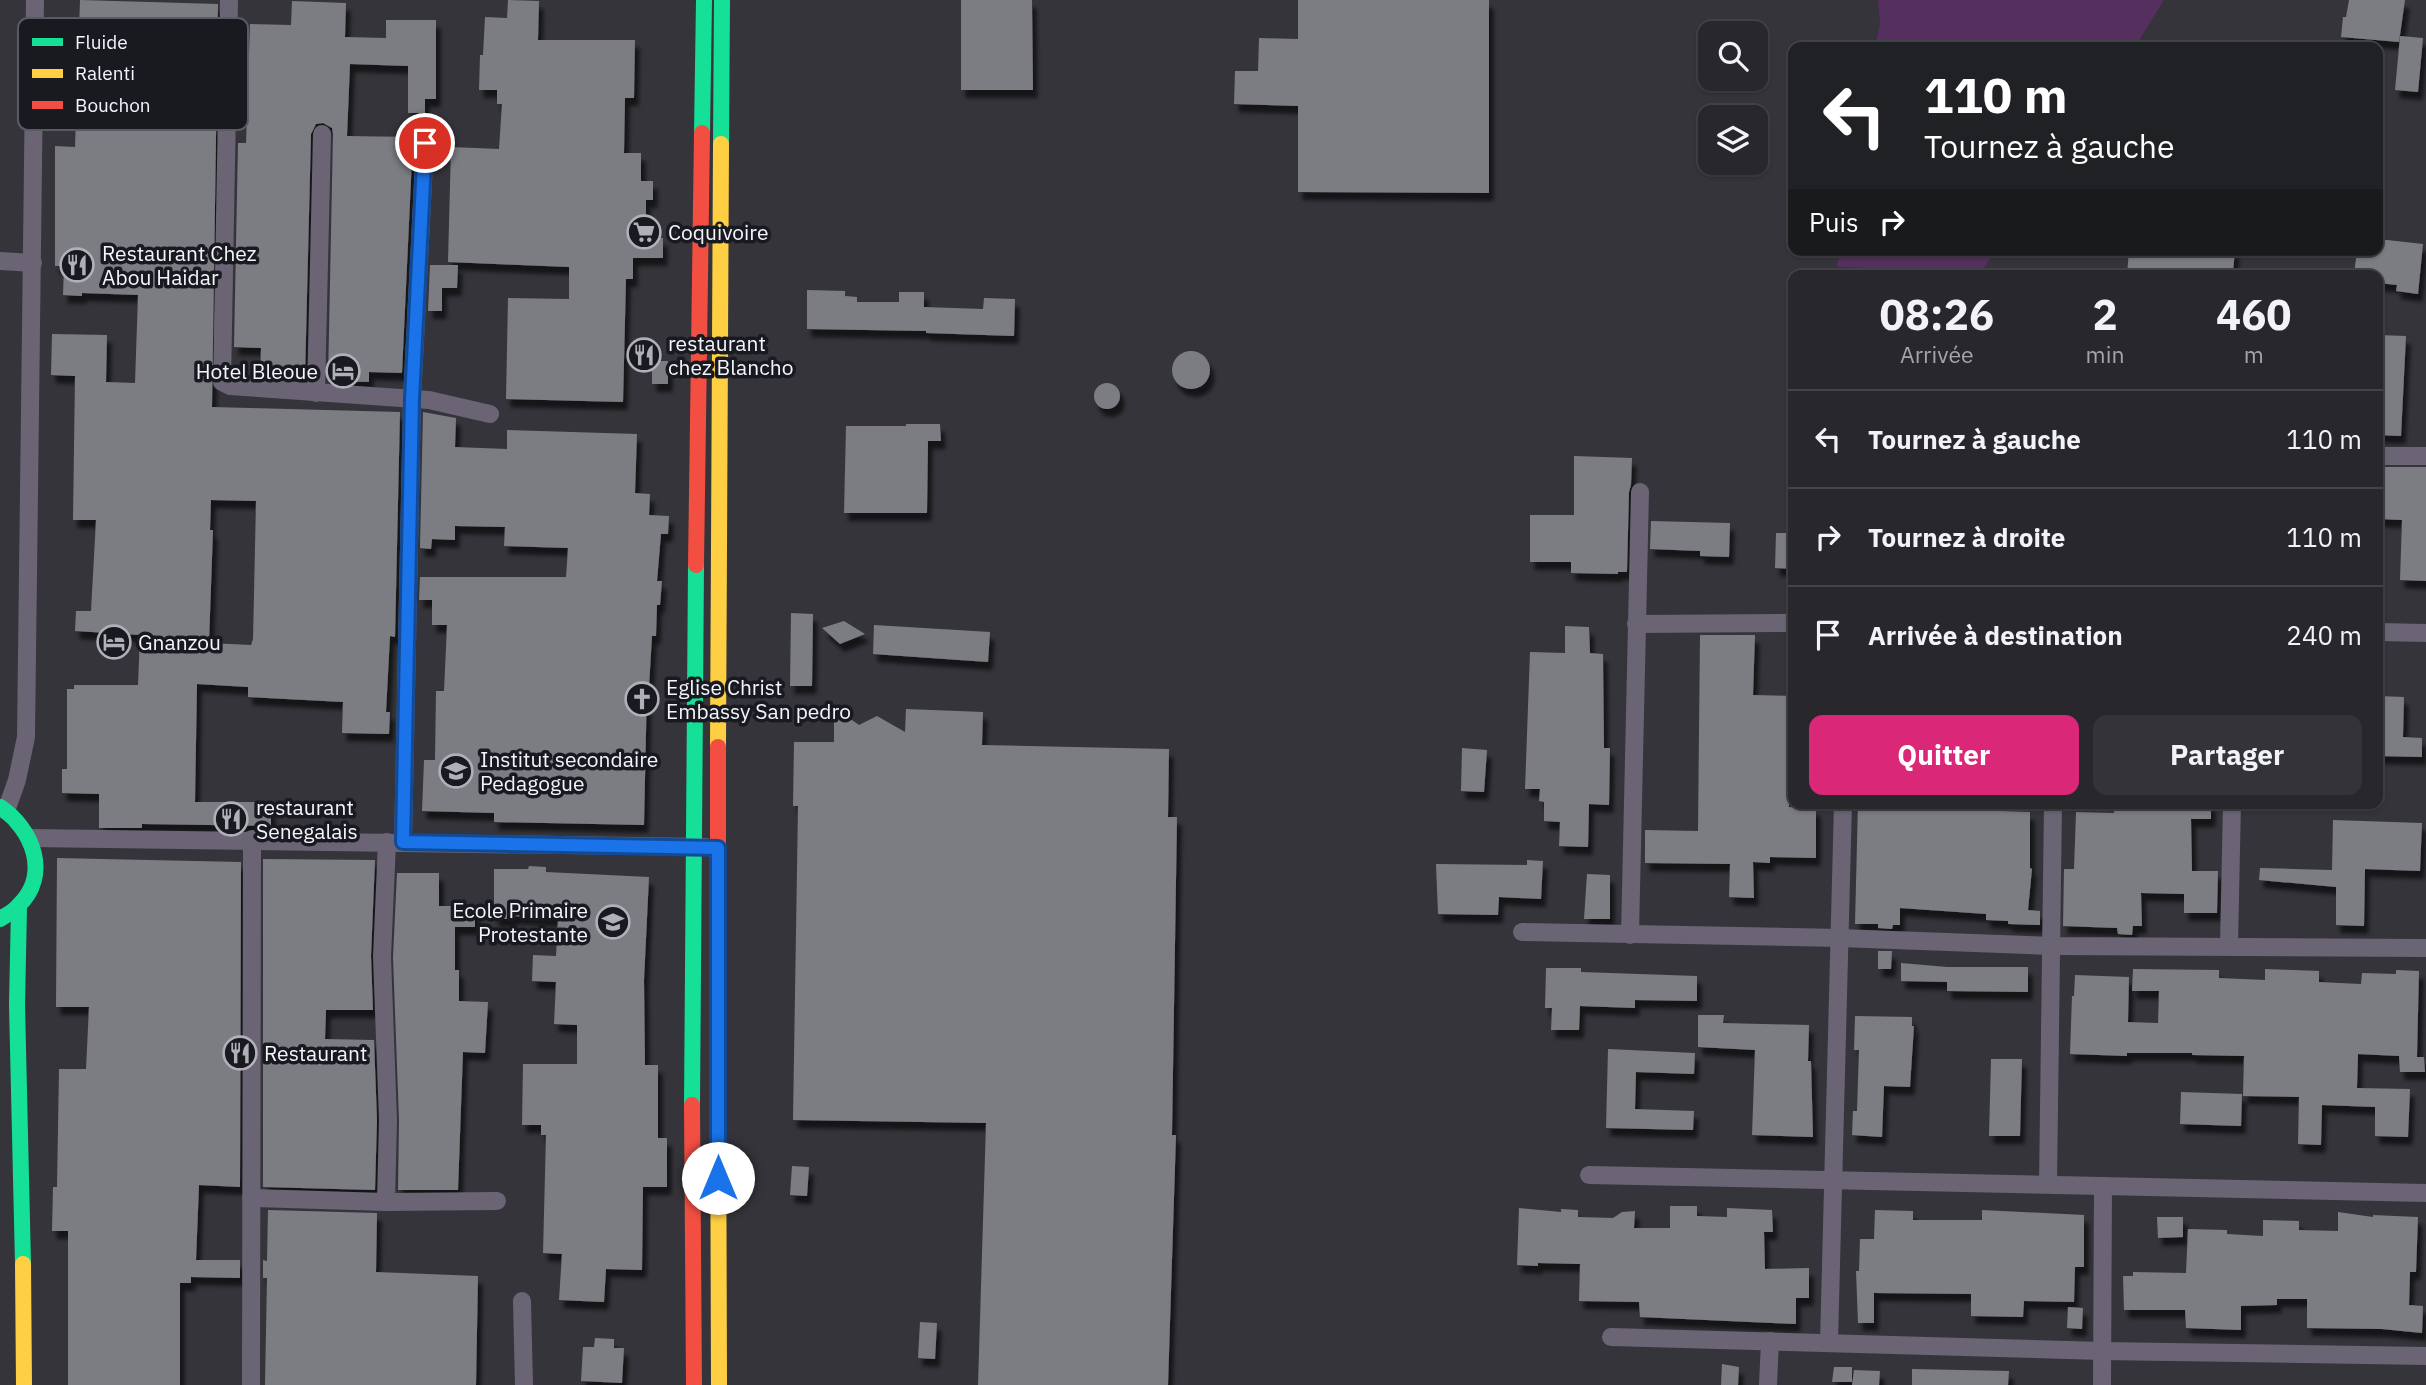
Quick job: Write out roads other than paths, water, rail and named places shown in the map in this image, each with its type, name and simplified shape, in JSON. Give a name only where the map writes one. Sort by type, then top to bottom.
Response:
[{"type":"main road","points":[[694,1385],[692,1126],[704,0]]},
{"type":"main road","points":[[719,1385],[718,848],[722,0]]},
{"type":"main road","points":[[0,919],[19,906],[32,886],[35,874],[34,849],[30,838],[16,818],[3,809]]},
{"type":"main road","points":[[19,906],[17,1006],[24,1385]]},
{"type":"main road","points":[[0,1007],[6,1023],[21,1119]]},
{"type":"street","points":[[35,0],[35,18]]},
{"type":"street","points":[[229,0],[229,18]]},
{"type":"street","points":[[3,809],[17,780],[26,737],[34,130]]},
{"type":"street","points":[[227,130],[222,382],[230,386],[448,403],[490,414]]},
{"type":"street","points":[[316,393],[321,134]]},
{"type":"street","points":[[386,1202],[387,1084],[382,957],[395,842],[425,143]]},
{"type":"street","points":[[0,261],[33,263]]},
{"type":"street","points":[[2383,456],[2426,456]]},
{"type":"street","points":[[1630,935],[1640,492]]},
{"type":"street","points":[[1636,624],[1788,623]]},
{"type":"street","points":[[2383,632],[2426,633]]},
{"type":"street","points":[[1829,1342],[1843,809]]},
{"type":"street","points":[[2048,1184],[2053,809]]},
{"type":"street","points":[[2229,945],[2232,809]]},
{"type":"street","points":[[30,838],[252,839],[718,848]]},
{"type":"street","points":[[251,1385],[252,839]]},
{"type":"street","points":[[1522,932],[1840,938],[2052,946],[2426,948]]},
{"type":"street","points":[[1589,1175],[2426,1193]]},
{"type":"street","points":[[2102,1385],[2103,1186]]},
{"type":"street","points":[[251,1198],[386,1202],[497,1201]]},
{"type":"street","points":[[522,1300],[524,1385]]},
{"type":"street","points":[[1611,1337],[2102,1351],[2426,1356]]},
{"type":"street","points":[[1768,1385],[1770,1340]]},
{"type":"place","name":"Coquivoire","points":[[644,232]]},
{"type":"place","name":"Restaurant Chez Abou Haidar","points":[[77,265]]},
{"type":"place","name":"restaurant chez Blancho","points":[[644,355]]},
{"type":"place","name":"Hotel Bleoue","points":[[343,371]]},
{"type":"place","name":"Gnanzou","points":[[114,642]]},
{"type":"place","name":"Eglise Christ Embassy San pedro","points":[[642,699]]},
{"type":"place","name":"Institut secondaire Pedagogue","points":[[456,771]]},
{"type":"place","name":"restaurant Senegalais","points":[[231,819]]},
{"type":"place","name":"Ecole Primaire Protestante","points":[[613,922]]},
{"type":"place","name":"Restaurant","points":[[240,1053]]}]
